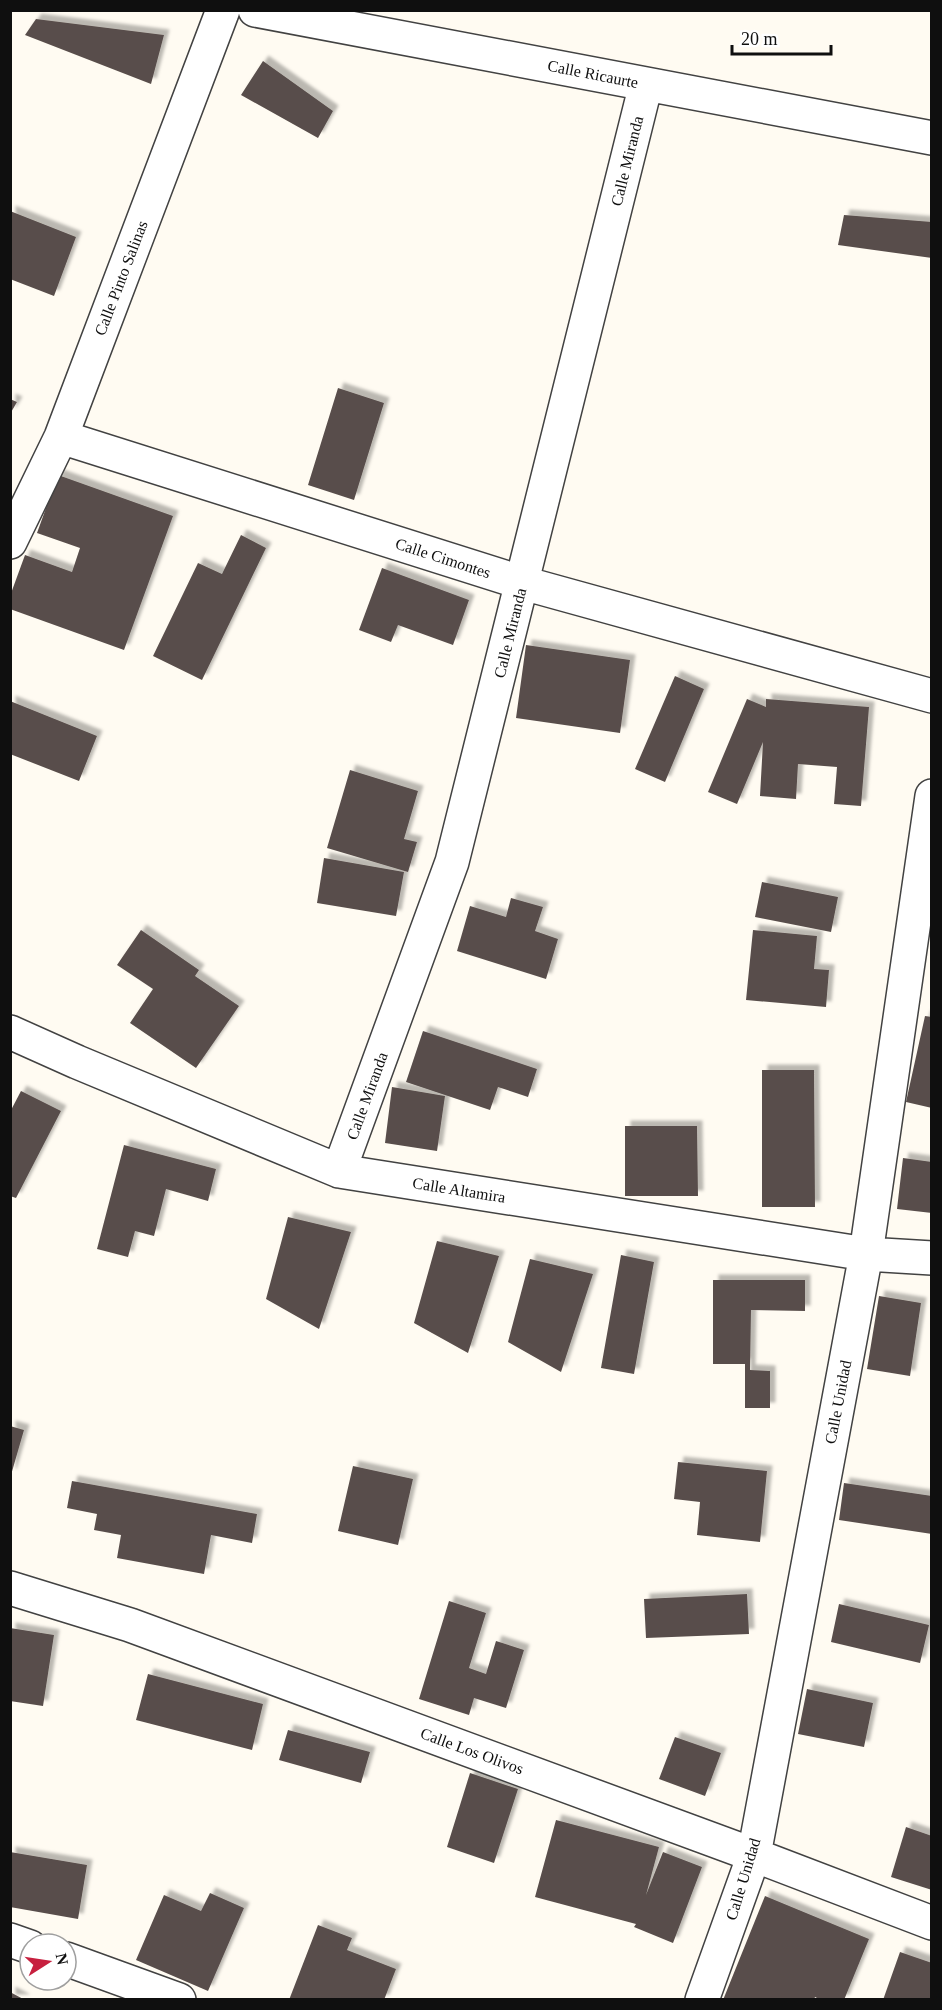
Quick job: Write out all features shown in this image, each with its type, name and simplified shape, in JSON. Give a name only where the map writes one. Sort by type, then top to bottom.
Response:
[{"type":"street","name":"Calle Pinto Salinas","points":[[10,542],[61,437],[223,10]]},
{"type":"street","name":"Calle Ricaurte","points":[[255,10],[932,138]]},
{"type":"street","name":"Calle Miranda","points":[[339,1171],[452,862],[646,84]]},
{"type":"street","name":"Calle Cimontes","points":[[61,437],[523,583],[932,696]]},
{"type":"street","name":"Calle Unidad","points":[[702,2000],[754,1855],[866,1254],[932,796]]},
{"type":"street","name":"Calle Altamira","points":[[10,1032],[339,1171],[866,1254],[932,1258]]},
{"type":"street","name":"Calle Los Olivos","points":[[10,1588],[130,1625],[932,1923]]},
{"type":"street","points":[[78,1963],[179,2000]]},
{"type":"building","points":[[36,19],[164,35],[151,84],[25,35]]},
{"type":"building","points":[[263,61],[333,111],[318,138],[241,95]]},
{"type":"building","points":[[10,211],[76,237],[54,296],[10,279]]},
{"type":"building","points":[[844,215],[932,222],[932,258],[838,245]]},
{"type":"building","points":[[338,388],[384,403],[354,500],[308,485]]},
{"type":"building","points":[[10,399],[17,402],[10,414]]},
{"type":"building","points":[[58,475],[173,516],[124,650],[10,609],[10,596],[25,555],[72,572],[80,548],[37,533]]},
{"type":"building","points":[[241,535],[266,548],[202,680],[153,656],[198,563],[222,574]]},
{"type":"building","points":[[382,568],[469,600],[453,645],[398,625],[391,642],[359,630]]},
{"type":"building","points":[[526,645],[630,660],[620,733],[516,718]]},
{"type":"building","points":[[675,676],[704,689],[665,782],[635,769]]},
{"type":"building","points":[[747,699],[766,707],[766,699],[869,707],[861,806],[834,804],[837,767],[798,764],[796,799],[760,796],[763,742],[737,804],[708,792]]},
{"type":"building","points":[[10,701],[97,736],[79,781],[10,754]]},
{"type":"building","points":[[350,770],[418,791],[404,839],[417,842],[408,872],[327,848]]},
{"type":"building","points":[[324,858],[404,872],[396,916],[317,903]]},
{"type":"building","points":[[762,882],[838,897],[831,932],[755,917]]},
{"type":"building","points":[[511,898],[543,907],[535,931],[558,939],[546,979],[457,951],[470,906],[506,917]]},
{"type":"building","points":[[141,930],[199,970],[195,976],[239,1006],[196,1068],[130,1023],[153,989],[117,965]]},
{"type":"building","points":[[753,930],[817,936],[814,969],[829,970],[826,1007],[746,1000]]},
{"type":"building","points":[[925,1016],[932,1017],[932,1108],[906,1102]]},
{"type":"building","points":[[423,1031],[537,1069],[528,1097],[498,1087],[490,1110],[406,1082]]},
{"type":"building","points":[[762,1070],[814,1070],[815,1207],[762,1207]]},
{"type":"building","points":[[392,1087],[445,1096],[437,1151],[385,1143]]},
{"type":"building","points":[[21,1091],[61,1111],[16,1198],[10,1196],[10,1112]]},
{"type":"building","points":[[625,1126],[697,1126],[698,1196],[625,1196]]},
{"type":"building","points":[[124,1145],[216,1169],[208,1201],[166,1189],[154,1236],[135,1231],[128,1257],[97,1249]]},
{"type":"building","points":[[903,1158],[932,1162],[932,1213],[897,1209]]},
{"type":"building","points":[[288,1217],[351,1232],[319,1329],[266,1299]]},
{"type":"building","points":[[437,1241],[499,1256],[468,1353],[414,1323]]},
{"type":"building","points":[[621,1255],[654,1262],[634,1374],[601,1368]]},
{"type":"building","points":[[530,1259],[593,1274],[561,1372],[508,1342]]},
{"type":"building","points":[[713,1280],[805,1280],[805,1311],[751,1310],[750,1370],[770,1371],[770,1408],[745,1408],[745,1364],[713,1364]]},
{"type":"building","points":[[879,1296],[921,1303],[910,1376],[867,1369]]},
{"type":"building","points":[[10,1426],[24,1430],[11,1475],[10,1474]]},
{"type":"building","points":[[678,1462],[767,1471],[760,1542],[697,1535],[700,1502],[674,1499]]},
{"type":"building","points":[[353,1466],[413,1479],[398,1545],[338,1531]]},
{"type":"building","points":[[72,1481],[257,1514],[252,1543],[211,1535],[204,1574],[117,1558],[121,1535],[94,1530],[97,1514],[67,1508]]},
{"type":"building","points":[[844,1483],[932,1496],[932,1534],[839,1520]]},
{"type":"building","points":[[747,1594],[749,1634],[646,1638],[644,1599]]},
{"type":"building","points":[[449,1601],[486,1613],[469,1668],[486,1674],[496,1641],[524,1650],[506,1708],[474,1698],[469,1715],[419,1699]]},
{"type":"building","points":[[839,1604],[929,1625],[920,1663],[831,1642]]},
{"type":"building","points":[[10,1628],[54,1635],[43,1706],[10,1701]]},
{"type":"building","points":[[148,1674],[263,1704],[252,1750],[136,1720]]},
{"type":"building","points":[[807,1689],[873,1703],[864,1747],[798,1734]]},
{"type":"building","points":[[288,1730],[370,1752],[361,1783],[279,1760]]},
{"type":"building","points":[[675,1737],[721,1753],[705,1796],[659,1779]]},
{"type":"building","points":[[470,1773],[518,1789],[494,1863],[447,1847]]},
{"type":"building","points":[[556,1820],[659,1847],[646,1895],[663,1852],[702,1867],[673,1943],[634,1927],[636,1924],[535,1897]]},
{"type":"building","points":[[906,1827],[932,1836],[932,1890],[891,1877]]},
{"type":"building","points":[[10,1852],[87,1865],[78,1919],[10,1907]]},
{"type":"building","points":[[210,1893],[244,1908],[208,1991],[136,1960],[164,1895],[201,1911]]},
{"type":"building","points":[[765,1896],[869,1939],[844,2000],[821,2000],[815,1997],[814,2000],[723,2000]]},
{"type":"building","points":[[318,1925],[352,1938],[347,1950],[396,1969],[384,2000],[289,2000]]},
{"type":"building","points":[[900,1952],[932,1963],[932,2000],[883,2000]]},
{"type":"building","points":[[10,1992],[25,2000],[10,2000]]}]
